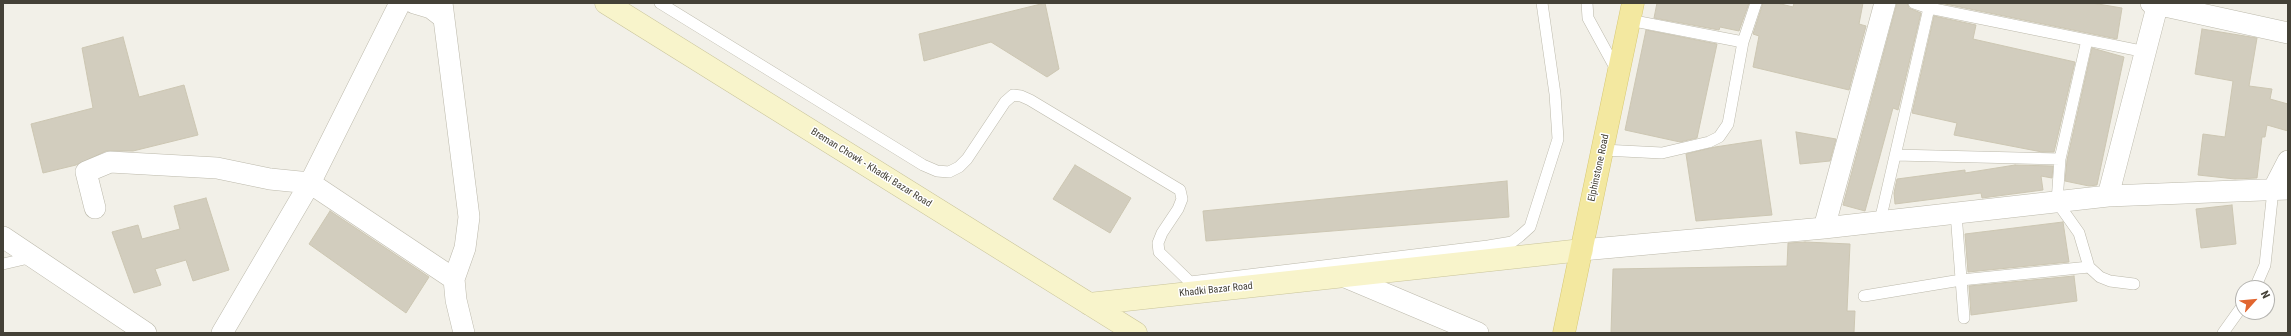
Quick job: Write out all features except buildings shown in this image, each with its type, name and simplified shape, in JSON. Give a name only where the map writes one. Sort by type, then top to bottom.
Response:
[{"type":"main road","name":"Breman Chowk - Khadki Bazar Road","points":[[606,3],[1089,304],[1126,330]]},
{"type":"main road","name":"Elphinstone Road","points":[[1564,333],[1631,11]]},
{"type":"main road","name":"Khadki Bazar Road","points":[[1089,304],[1582,250]]},
{"type":"street","points":[[222,333],[310,183],[400,3],[403,3]]},
{"type":"street","points":[[414,3],[443,10],[469,217],[465,248],[454,279],[456,300],[464,333]]},
{"type":"street","points":[[1824,228],[1885,3]]},
{"type":"street","points":[[2108,196],[2146,52],[2156,4],[2288,33]]},
{"type":"street","points":[[1582,250],[1824,228],[2108,196],[2280,190],[2288,161]]},
{"type":"street","points":[[95,208],[86,172],[110,162],[217,168],[270,179],[310,183],[454,279]]},
{"type":"street","points":[[3,237],[146,333]]},
{"type":"street","name":"Khadki Bazar Road","points":[[1343,276],[1478,333]]},
{"type":"lane","points":[[660,3],[923,165],[937,171],[949,172],[959,168],[967,159],[1005,102],[1013,95],[1021,96],[1030,100],[1180,190],[1182,199],[1178,209],[1162,233],[1158,243],[1159,252],[1190,282],[1488,246],[1512,242],[1520,236],[1530,227],[1555,155],[1558,139],[1555,94],[1542,3]]},
{"type":"lane","points":[[1587,3],[1588,18],[1618,74]]},
{"type":"lane","points":[[1602,150],[1662,153],[1709,142],[1719,137],[1728,124],[1743,42],[1756,3]]},
{"type":"lane","points":[[1914,3],[1929,8],[2146,52]]},
{"type":"lane","points":[[1880,221],[1929,8]]},
{"type":"lane","points":[[1631,11],[1743,42]]},
{"type":"lane","points":[[2087,40],[2060,159],[2057,202],[2079,233],[2089,267],[2100,277],[2110,281],[2134,284]]},
{"type":"lane","points":[[1895,155],[2060,159]]},
{"type":"lane","points":[[2258,280],[2265,265],[2280,190]]},
{"type":"lane","points":[[1956,213],[1964,318]]},
{"type":"lane","points":[[3,264],[33,257]]},
{"type":"lane","points":[[1864,296],[1961,280],[2089,267]]},
{"type":"lane","points":[[2223,333],[2235,316]]}]
